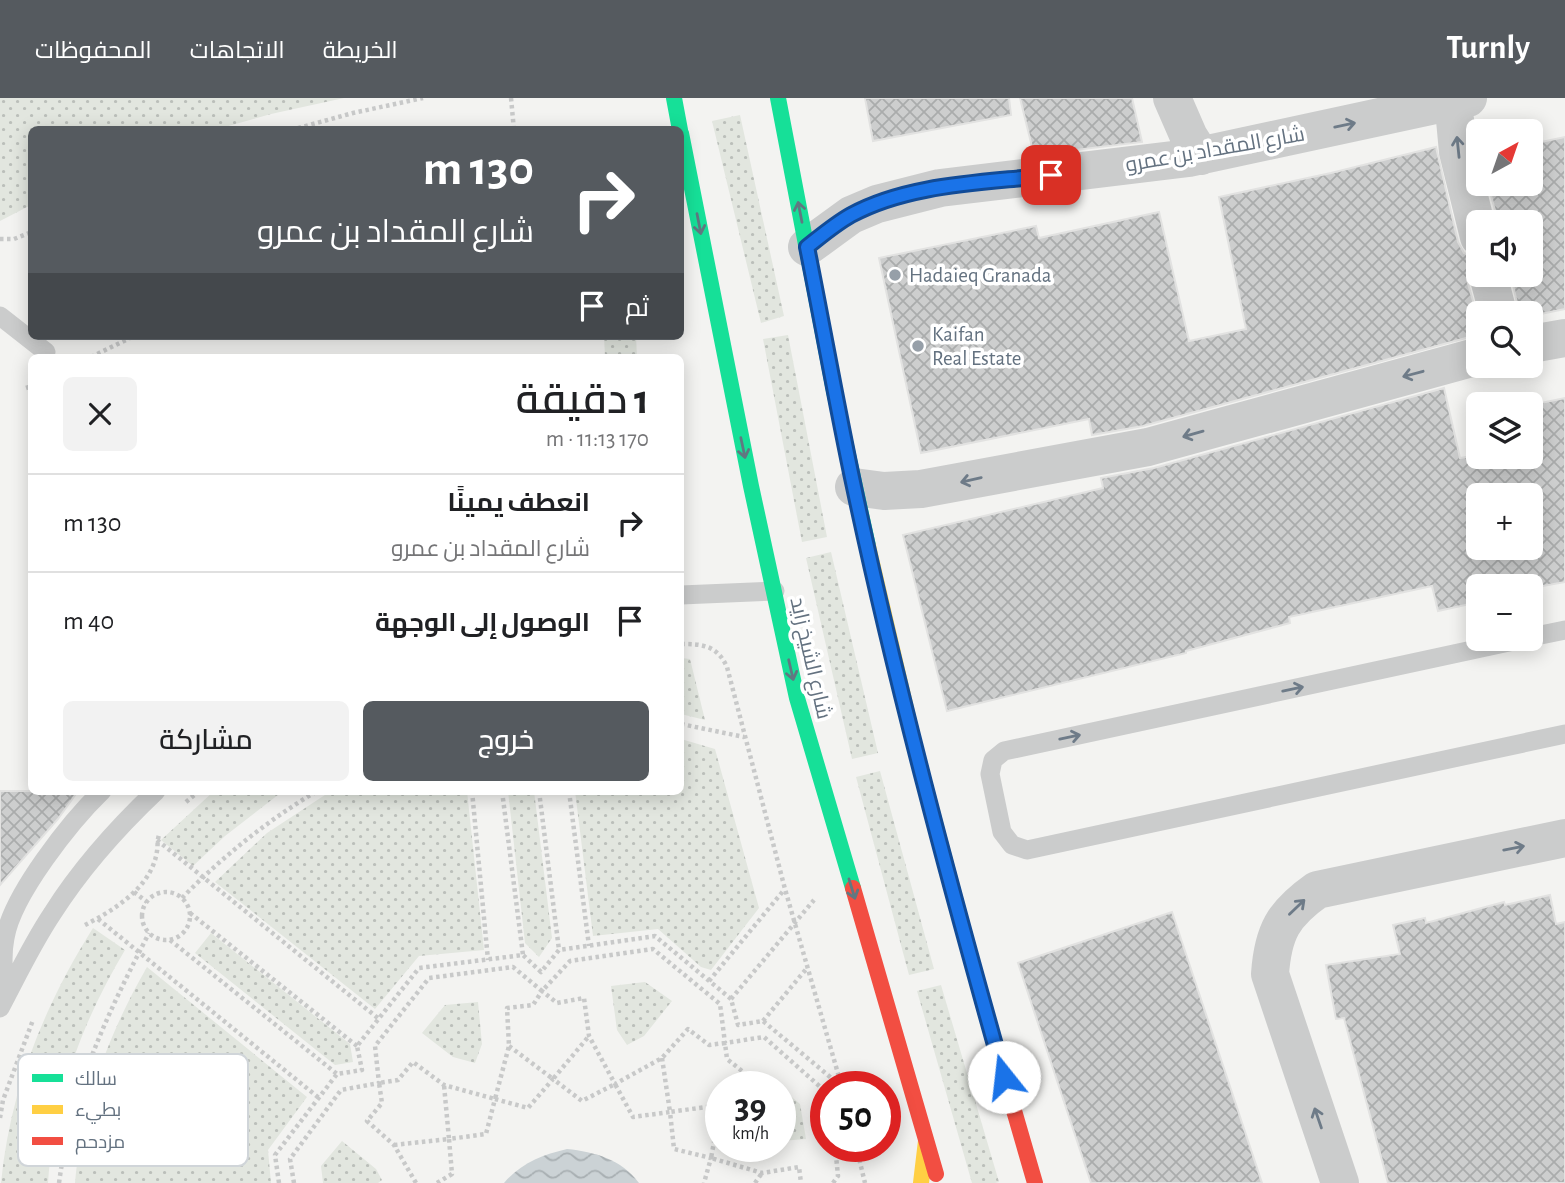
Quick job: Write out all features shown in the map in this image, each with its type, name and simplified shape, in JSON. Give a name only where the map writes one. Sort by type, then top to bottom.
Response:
[{"type":"main road","name":"شارع الشيخ زايد","points":[[674,98],[679,126]]},
{"type":"main road","points":[[778,98],[854,487],[931,809],[968,950],[1035,1183]]},
{"type":"main road","name":"شارع الشيخ زايد","points":[[684,151],[751,486],[797,698],[938,1183]]},
{"type":"main road","points":[[921,1183],[926,1141]]},
{"type":"street","points":[[1172,98],[1189,137],[1201,156]]},
{"type":"street","name":"شارع المقداد بن عمرو","points":[[807,247],[851,215],[877,204],[940,188],[1201,156],[1458,99]]},
{"type":"street","points":[[1458,99],[1458,152],[1472,210]]},
{"type":"street","points":[[1543,342],[1565,338]]},
{"type":"street","points":[[854,487],[884,491],[921,489],[1148,447],[1466,360]]},
{"type":"street","points":[[1340,1183],[1270,974],[1272,948],[1280,925],[1297,904],[1317,890],[1565,838]]},
{"type":"lane","points":[[0,316],[28,338]]},
{"type":"lane","points":[[31,340],[46,352]]},
{"type":"lane","points":[[684,596],[775,591]]},
{"type":"lane","points":[[1543,635],[1565,630]]},
{"type":"lane","points":[[1467,651],[1004,751],[993,760],[990,774],[1002,832],[1012,845],[1027,850],[1565,734]]},
{"type":"lane","points":[[3,1002],[4,947],[14,908],[72,825],[98,795]]},
{"type":"lane","points":[[3,1002],[33,945],[74,881],[116,831],[152,795]]},
{"type":"path","points":[[306,126],[423,98]]},
{"type":"path","points":[[512,98],[514,126]]},
{"type":"path","points":[[0,239],[14,239],[28,234]]},
{"type":"path","points":[[97,354],[126,340]]},
{"type":"path","points":[[684,644],[705,645],[723,659],[837,1071]]},
{"type":"path","points":[[684,725],[744,737]]},
{"type":"path","points":[[182,898],[239,844],[311,795]]},
{"type":"path","points":[[472,795],[488,960]]},
{"type":"path","points":[[503,795],[523,956],[541,972],[559,950],[655,936],[732,999],[738,1025],[763,1021],[807,968]]},
{"type":"path","points":[[540,795],[559,950]]},
{"type":"path","points":[[570,795],[589,946]]},
{"type":"path","points":[[80,929],[134,892],[153,866],[160,830]]},
{"type":"path","points":[[157,840],[379,1019]]},
{"type":"path","points":[[732,999],[845,865]]},
{"type":"path","points":[[709,981],[785,889]]},
{"type":"path","points":[[134,892],[147,902]]},
{"type":"path","points":[[190,913],[186,930],[170,940],[159,939],[149,933],[142,918],[147,902],[155,895],[164,892],[182,898],[190,913],[357,1046],[362,1070],[337,1074],[275,1155],[279,1183]]},
{"type":"path","points":[[98,919],[319,1098]]},
{"type":"path","points":[[91,1054],[149,933]]},
{"type":"path","points":[[170,940],[337,1074]]},
{"type":"path","points":[[394,1145],[486,1134],[509,1046],[507,1008],[533,1005],[542,991],[570,961],[653,949],[720,1004],[727,1059],[742,1071]]},
{"type":"path","points":[[357,1046],[419,968],[523,956]]},
{"type":"path","points":[[416,1183],[394,1145],[367,1121],[382,1103],[376,1046],[429,978],[513,967],[557,1003],[584,998],[589,1036],[633,1117],[705,1107]]},
{"type":"path","points":[[21,1054],[35,1016]]},
{"type":"path","points":[[763,1021],[823,1071]]},
{"type":"path","points":[[509,1046],[582,1101],[662,1058],[688,1029],[709,1045],[764,1037],[810,1078]]},
{"type":"path","points":[[294,1183],[290,1158],[341,1090],[398,1080],[413,1062],[444,1085],[528,1108],[589,1036]]},
{"type":"path","points":[[662,1058],[674,1149],[705,1157]]},
{"type":"path","points":[[0,1118],[3,1100],[18,1061]]},
{"type":"path","points":[[437,1183],[452,1174],[444,1085]]},
{"type":"path","points":[[704,1183],[710,1162]]},
{"type":"path","points":[[725,1162],[762,1173],[799,1167],[801,1183]]},
{"type":"path","points":[[833,1183],[838,1177],[837,1162]]},
{"type":"path","points":[[860,1162],[865,1183]]},
{"type":"path","points":[[755,1183],[762,1173]]},
{"type":"shaded area","points":[[0,98],[344,98],[229,126],[28,126],[28,207],[0,221]]},
{"type":"shaded area","points":[[740,115],[784,316],[761,323],[712,121]]},
{"type":"shaded area","points":[[788,335],[827,537],[802,542],[763,339]]},
{"type":"shaded area","points":[[604,340],[636,340],[637,354],[605,354]]},
{"type":"shaded area","points":[[831,552],[878,753],[852,759],[806,558]]},
{"type":"shaded area","points":[[684,658],[690,659],[705,720],[684,715]]},
{"type":"shaded area","points":[[684,740],[715,749],[759,908],[711,970],[701,967],[658,929],[593,936],[575,795],[684,795]]},
{"type":"shaded area","points":[[880,771],[934,969],[909,975],[856,777]]},
{"type":"shaded area","points":[[210,795],[278,795],[225,836],[193,866],[161,840]]},
{"type":"shaded area","points":[[325,795],[467,795],[484,950],[419,956],[375,1009],[215,882],[267,833]]},
{"type":"shaded area","points":[[508,795],[534,795],[552,938],[539,957],[525,943]]},
{"type":"shaded area","points":[[93,928],[125,950],[96,1005],[76,1054],[31,1054],[45,1018]]},
{"type":"shaded area","points":[[211,933],[350,1044],[353,1062],[335,1065],[195,953]]},
{"type":"shaded area","points":[[147,967],[307,1097],[268,1150],[271,1183],[75,1183],[77,1166],[248,1166],[248,1054],[106,1054]]},
{"type":"shaded area","points":[[645,982],[672,1001],[644,1036],[627,1045],[617,1030],[611,986]]},
{"type":"shaded area","points":[[941,985],[999,1182],[972,1183],[917,991]]},
{"type":"shaded area","points":[[478,1002],[482,1044],[475,1063],[453,1057],[422,1033],[445,1005]]},
{"type":"shaded area","points":[[18,1093],[18,1166],[50,1166],[48,1183],[1,1183]]},
{"type":"shaded area","points":[[796,1101],[800,1104],[806,1139],[796,1140]]},
{"type":"shaded area","points":[[342,1141],[376,1169],[382,1180],[378,1183],[323,1183],[321,1166]]},
{"type":"water","points":[[567,1149],[588,1152],[616,1162],[639,1183],[504,1183],[532,1161]]},
{"type":"building","points":[[865,98],[1009,98],[1011,115],[873,141]]},
{"type":"building","points":[[1020,98],[1132,98],[1142,142],[1034,155]]},
{"type":"building","points":[[1565,137],[1565,309],[1543,314],[1543,301],[1516,301],[1514,287],[1543,287],[1543,210],[1495,210],[1491,196],[1544,196],[1544,141]]},
{"type":"building","points":[[1436,147],[1458,242],[1466,254],[1466,287],[1469,287],[1473,301],[1466,301],[1466,338],[1143,426],[1092,435],[1089,419],[921,453],[879,258],[1036,226],[1039,238],[1159,212],[1189,341],[1246,329],[1219,197]]},
{"type":"building","points":[[1444,388],[1460,458],[1466,457],[1466,469],[1543,469],[1543,403],[1565,398],[1565,582],[1543,586],[1543,574],[1466,574],[1466,605],[1438,611],[1432,586],[1289,617],[1290,623],[1186,653],[947,711],[903,535],[1103,488],[1101,478],[1154,468]]},
{"type":"building","points":[[0,791],[28,791],[28,795],[75,795],[58,819],[0,885]]},
{"type":"building","points":[[1550,895],[1556,924],[1565,922],[1565,1183],[1388,1183],[1344,1018],[1336,1019],[1326,965],[1400,954],[1393,925],[1425,918],[1426,923],[1504,902],[1505,905]]},
{"type":"building","points":[[1172,912],[1262,1183],[1091,1183],[1018,963]]},
{"type":"traffic: fast","points":[[674,98],[679,126]]},
{"type":"traffic: fast","points":[[778,98],[834,391],[868,546]]},
{"type":"traffic: fast","points":[[684,148],[751,486],[797,698],[853,888]]},
{"type":"traffic: slow","points":[[868,546],[916,751],[982,1000]]},
{"type":"traffic: slow","points":[[921,1183],[926,1141]]},
{"type":"traffic: jam","points":[[853,888],[936,1174]]},
{"type":"traffic: jam","points":[[982,1000],[1035,1183]]},
{"type":"place","name":"Hadaieq Granada","points":[[895,275]]},
{"type":"place","name":"Kaifan Real Estate","points":[[918,346]]},
{"type":"route","points":[[1004,1077],[927,796],[890,642],[854,487],[807,247],[851,215],[877,204],[940,188],[1051,175]]}]
